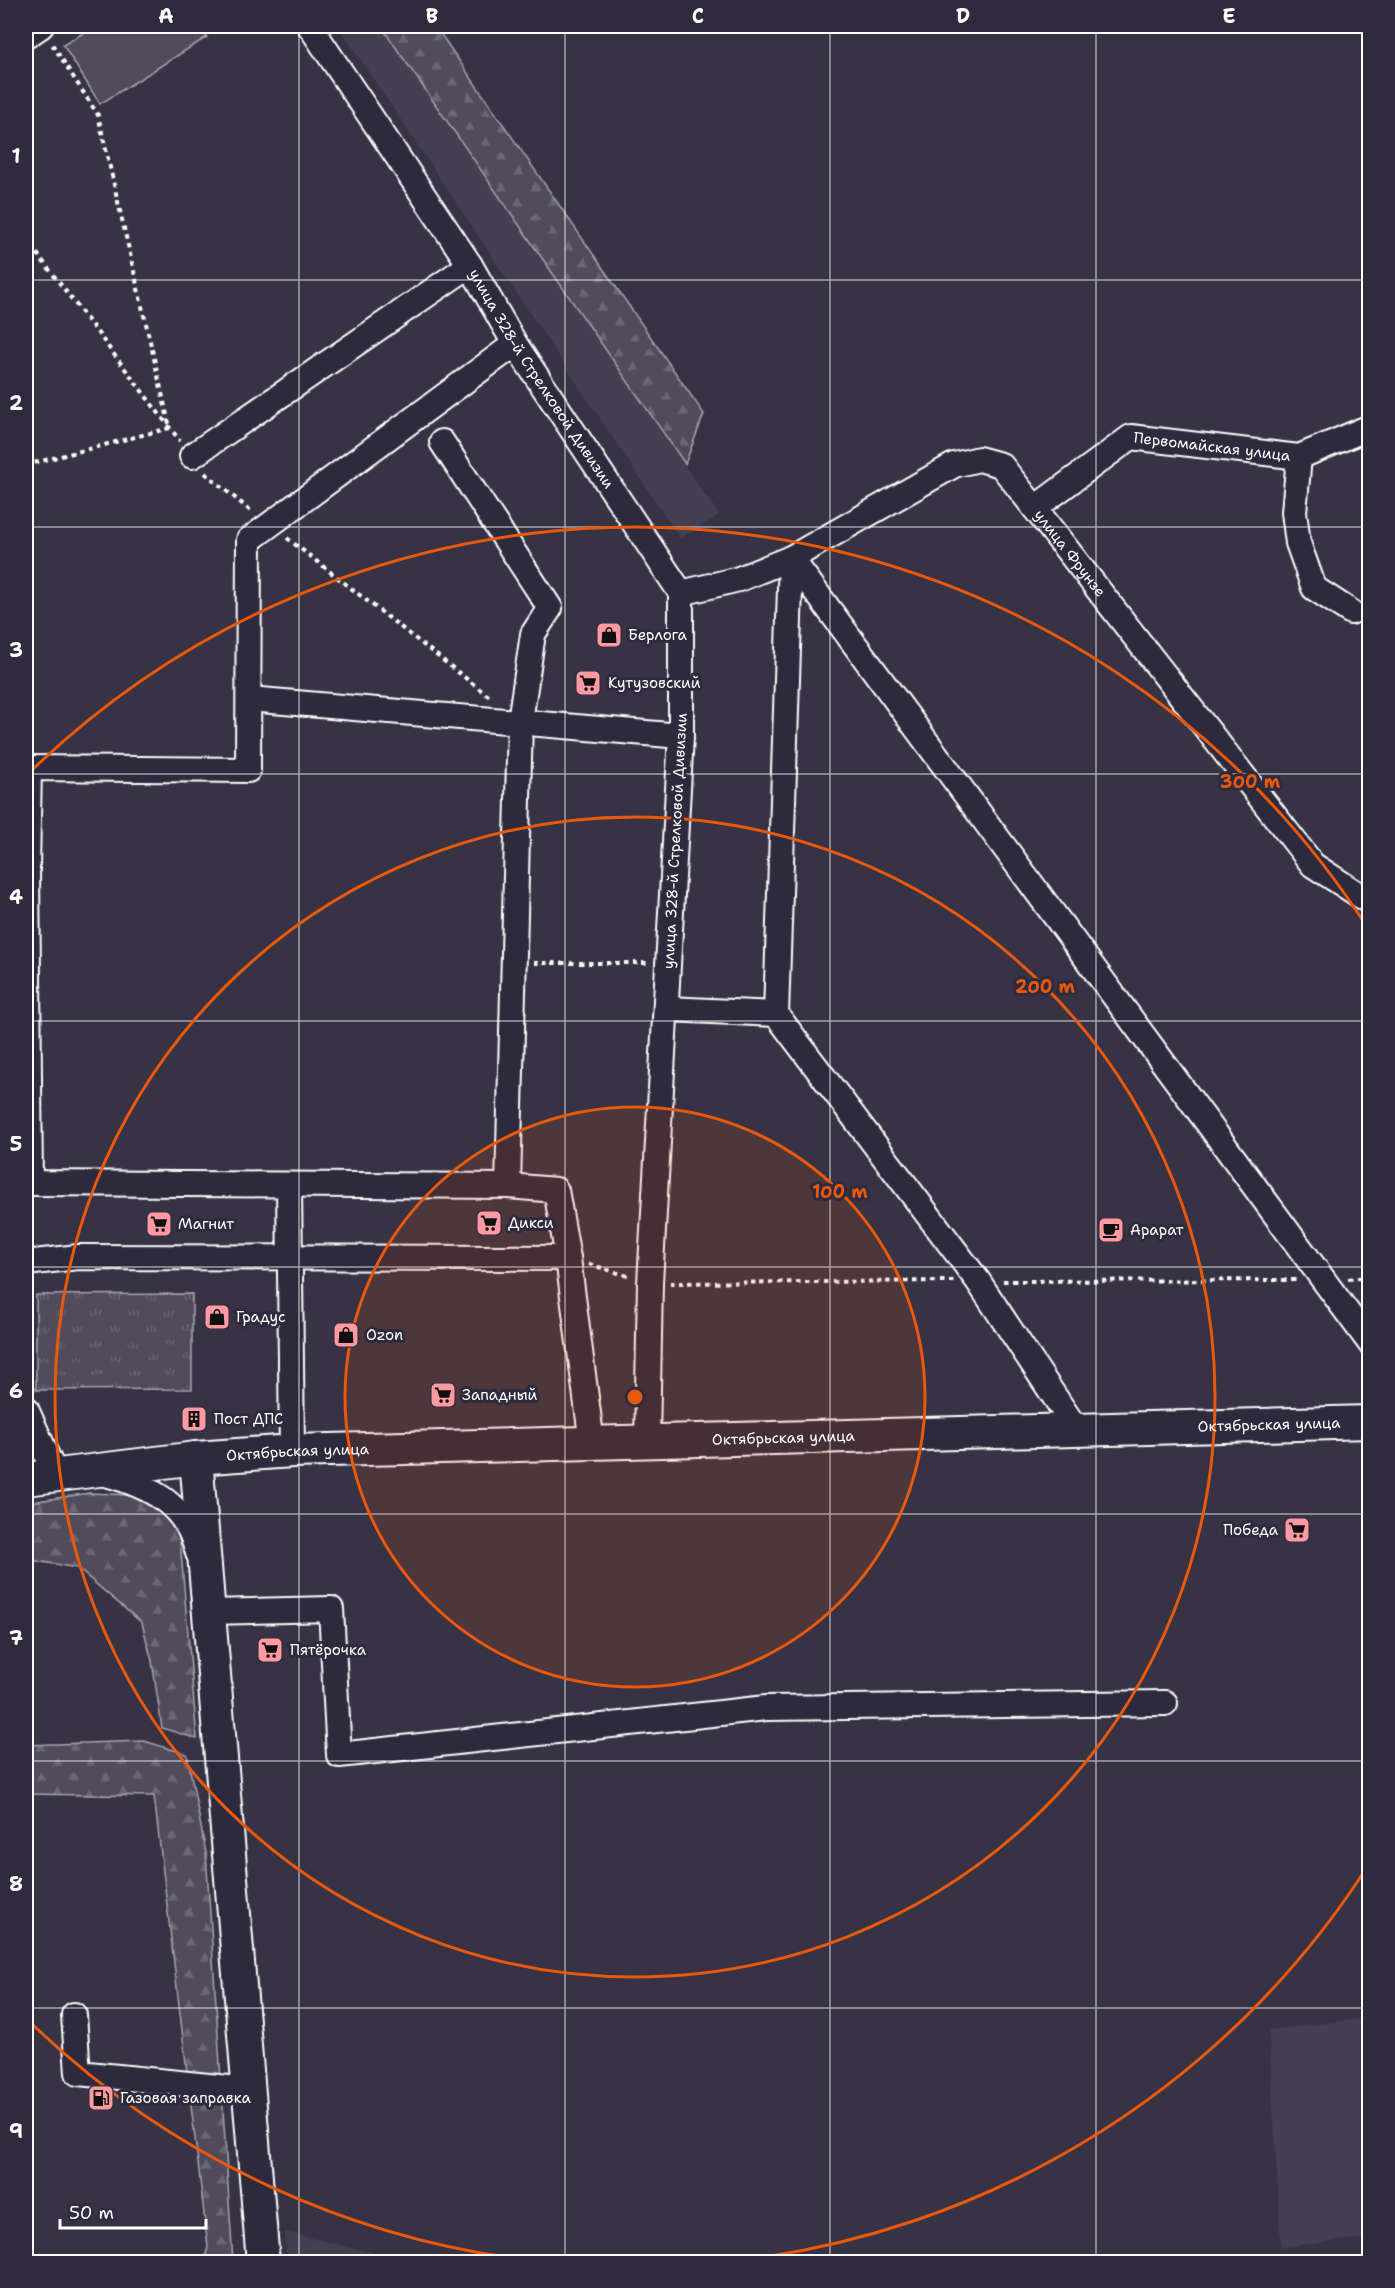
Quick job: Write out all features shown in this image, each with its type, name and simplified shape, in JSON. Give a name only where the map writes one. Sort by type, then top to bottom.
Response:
[{"type":"main road","name":"Октябрьская улица","points":[[40,1477],[196,1458],[292,1451],[1077,1432],[1370,1422]]},
{"type":"main road","points":[[196,1458],[263,2262]]},
{"type":"street","points":[[26,36],[41,26]]},
{"type":"street","name":"улица 328-й Стрелковой Дивизии","points":[[310,26],[470,265],[514,344],[681,593],[681,736],[650,1283],[647,1443]]},
{"type":"street","points":[[192,456],[470,265]]},
{"type":"street","points":[[514,344],[249,540],[248,770],[29,768],[26,868],[30,1183],[508,1186],[556,1190],[568,1258],[592,1444]]},
{"type":"street","name":"Первомайская улица","points":[[1035,508],[1131,437],[1299,457],[1370,427]]},
{"type":"street","points":[[442,442],[550,608],[533,634],[520,720],[508,1186]]},
{"type":"street","points":[[1299,457],[1294,512],[1298,543],[1314,588],[1351,612]]},
{"type":"street","name":"улица Фрунзе","points":[[681,593],[739,579],[791,558],[954,465],[979,459],[1001,465],[1313,865],[1370,902]]},
{"type":"street","points":[[791,558],[776,1014],[978,1281],[1077,1432]]},
{"type":"street","points":[[791,558],[1370,1343]]},
{"type":"street","points":[[249,699],[520,720],[681,736]]},
{"type":"street","points":[[667,1009],[776,1014]]},
{"type":"street","points":[[290,1185],[292,1451]]},
{"type":"street","points":[[26,1263],[78,1257],[568,1258]]},
{"type":"street","points":[[26,1409],[40,1477]]},
{"type":"street","points":[[91,1470],[138,1483],[173,1505],[195,1538],[208,1600],[331,1609],[339,1755],[766,1708],[1165,1703]]},
{"type":"street","points":[[74,2015],[78,2073],[249,2090]]},
{"type":"path","points":[[41,26],[98,115],[170,428]]},
{"type":"path","points":[[26,239],[210,480],[520,720]]},
{"type":"path","points":[[26,465],[170,428]]},
{"type":"path","points":[[512,963],[669,963]]},
{"type":"shaded area","points":[[338,26],[381,26],[719,515],[680,538]]},
{"type":"shaded area","points":[[1369,2018],[1369,2238],[1281,2247],[1269,2030]]},
{"type":"shaded area","points":[[285,2232],[412,2262],[287,2262]]},
{"type":"green space","points":[[95,26],[199,26],[207,37],[100,104],[63,45]]},
{"type":"green space","points":[[381,26],[435,26],[704,414],[685,464]]},
{"type":"green space","points":[[192,1294],[192,1389],[36,1390],[36,1295]]},
{"type":"green space","points":[[89,1493],[117,1494],[151,1502],[170,1517],[179,1529],[197,1739],[162,1728],[152,1661],[142,1623],[77,1568],[26,1559],[26,1503]]},
{"type":"green space","points":[[144,1741],[187,1754],[206,1853],[233,2262],[204,2262],[208,2247],[154,1796],[26,1794],[26,1745]]},
{"type":"place","name":"Берлога","points":[[609,635]]},
{"type":"place","name":"Кутузовский","points":[[588,683]]},
{"type":"place","name":"Дикси","points":[[489,1223]]},
{"type":"place","name":"Магнит","points":[[159,1224]]},
{"type":"place","name":"Арарат","points":[[1111,1230]]},
{"type":"place","name":"Градус","points":[[217,1317]]},
{"type":"place","name":"Ozon","points":[[346,1335]]},
{"type":"place","name":"Западный","points":[[443,1395]]},
{"type":"place","name":"Пост ДПС","points":[[194,1419]]},
{"type":"place","name":"Победа","points":[[1297,1530]]},
{"type":"place","name":"Пятёрочка","points":[[270,1650]]},
{"type":"place","name":"Газовая заправка","points":[[101,2098]]}]
